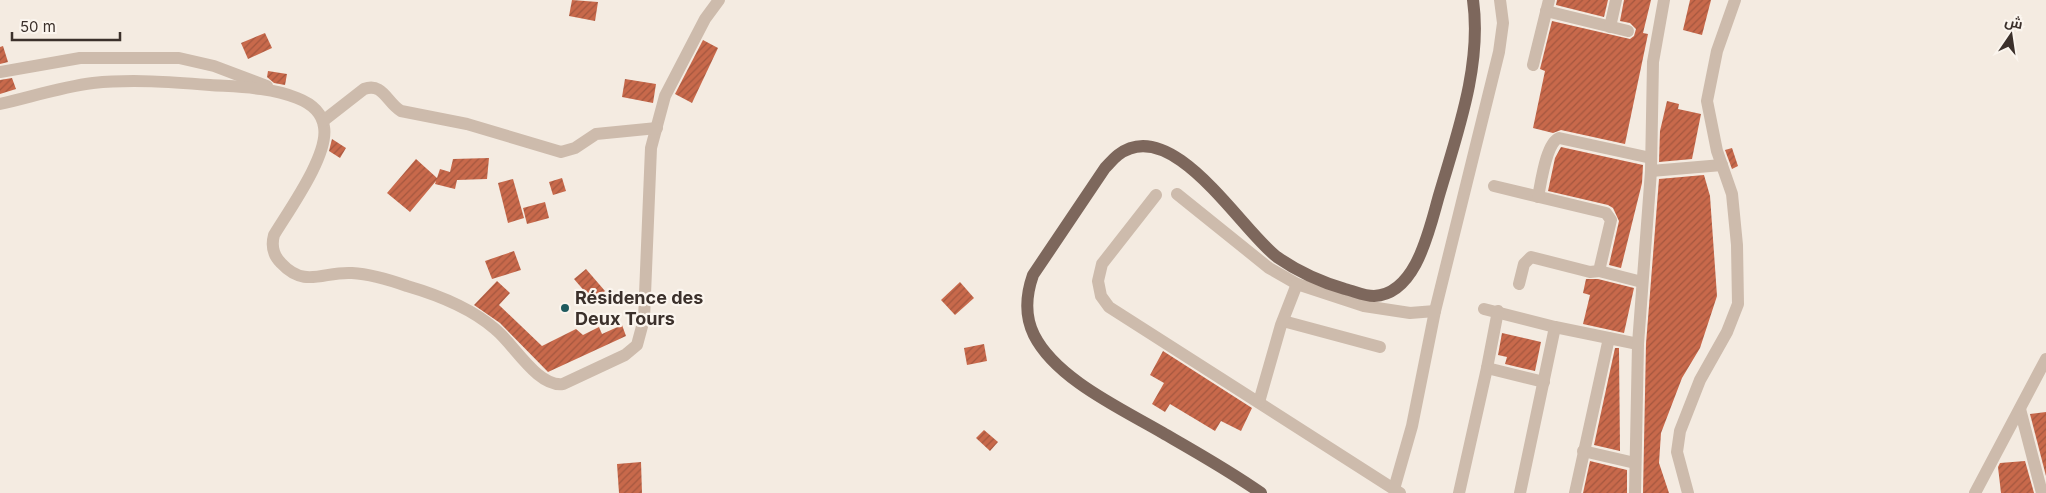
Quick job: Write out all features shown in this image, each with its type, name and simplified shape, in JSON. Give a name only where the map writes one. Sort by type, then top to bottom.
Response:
[{"type":"main road","points":[[1261,493],[1118,407],[1063,370],[1050,357],[1034,335],[1029,321],[1028,291],[1033,275],[1105,168],[1119,154],[1148,146],[1171,153],[1198,175],[1276,256],[1306,274],[1327,284],[1368,296],[1376,296],[1396,289],[1408,278],[1421,252],[1456,134],[1476,42],[1473,0]]},
{"type":"street","points":[[0,72],[80,58],[178,58],[214,66],[309,104],[318,112],[323,121],[325,129],[323,148],[274,236],[272,246],[278,260],[292,272],[304,277],[317,278],[348,272],[362,274],[406,286],[462,307],[495,329],[541,378],[557,385],[625,355],[633,350],[641,335],[646,301],[651,148],[665,96],[705,19],[720,0]]},
{"type":"street","points":[[1156,195],[1102,264],[1098,281],[1101,296],[1109,308],[1397,491],[1435,311],[1499,52],[1503,24],[1500,0]]},
{"type":"street","points":[[1610,27],[1616,0]]},
{"type":"street","points":[[1635,493],[1638,344],[1651,171],[1653,62],[1664,0]]},
{"type":"street","points":[[1688,493],[1677,452],[1680,431],[1700,380],[1728,332],[1738,304],[1737,245],[1732,194],[1709,118],[1707,94],[1717,52],[1734,0]]},
{"type":"street","points":[[1533,66],[1547,6],[1628,31]]},
{"type":"street","points":[[0,104],[79,86],[111,82],[166,82],[242,87],[286,94]]},
{"type":"street","points":[[323,121],[364,89],[372,86],[378,88],[395,108],[401,112],[467,124],[561,152],[575,148],[596,134],[657,128]]},
{"type":"street","points":[[1538,197],[1550,147],[1556,139],[1559,138],[1651,158]]},
{"type":"street","points":[[1651,171],[1722,165]]},
{"type":"street","points":[[1494,186],[1606,213],[1609,217],[1599,271]]},
{"type":"street","points":[[1177,194],[1269,268],[1297,284],[1364,306],[1410,314],[1435,311]]},
{"type":"street","points":[[1519,284],[1524,264],[1531,257],[1590,272],[1599,271],[1642,282]]},
{"type":"street","points":[[1259,402],[1282,321],[1297,284]]},
{"type":"street","points":[[1484,308],[1554,327],[1638,344]]},
{"type":"street","points":[[1459,493],[1498,311]]},
{"type":"street","points":[[1282,321],[1380,347]]},
{"type":"street","points":[[1520,493],[1554,327]]},
{"type":"street","points":[[1575,493],[1608,338]]},
{"type":"street","points":[[1976,493],[2046,359]]},
{"type":"street","points":[[1487,368],[1544,382]]},
{"type":"street","points":[[2020,409],[2042,493]]},
{"type":"street","points":[[1583,451],[1635,463]]},
{"type":"building","points":[[572,0],[598,2],[595,21],[569,16]]},
{"type":"building","points":[[1557,0],[1608,0],[1604,17],[1556,5]]},
{"type":"building","points":[[1624,0],[1651,0],[1643,33],[1648,34],[1625,144],[1561,130],[1553,133],[1533,128],[1545,71],[1540,69],[1552,21],[1630,39],[1634,36],[1636,29],[1630,23],[1620,21]]},
{"type":"building","points":[[1690,0],[1711,0],[1702,35],[1683,30]]},
{"type":"building","points":[[265,33],[272,48],[248,59],[241,43]]},
{"type":"building","points":[[703,40],[718,48],[692,103],[675,94]]},
{"type":"building","points":[[3,46],[8,62],[0,64],[0,47]]},
{"type":"building","points":[[268,71],[287,74],[285,85],[274,83],[267,77]]},
{"type":"building","points":[[12,78],[16,89],[0,94],[0,80]]},
{"type":"building","points":[[625,79],[656,84],[653,103],[622,97]]},
{"type":"building","points":[[1667,101],[1679,104],[1678,109],[1701,114],[1692,159],[1659,162],[1660,131]]},
{"type":"building","points":[[332,139],[346,148],[340,158],[329,151]]},
{"type":"building","points":[[1561,147],[1643,165],[1642,183],[1621,268],[1609,265],[1619,221],[1613,208],[1608,205],[1548,191],[1555,158]]},
{"type":"building","points":[[1732,148],[1738,166],[1732,169],[1725,150]]},
{"type":"building","points":[[489,158],[487,179],[457,180],[455,189],[435,184],[436,181],[410,212],[387,193],[416,159],[437,178],[440,169],[450,172],[453,159]]},
{"type":"building","points":[[1704,175],[1710,196],[1717,296],[1700,348],[1682,378],[1661,433],[1659,463],[1669,493],[1643,493],[1646,344],[1659,179]]},
{"type":"building","points":[[562,178],[566,191],[553,195],[549,182]]},
{"type":"building","points":[[513,179],[524,218],[508,223],[498,183]]},
{"type":"building","points":[[545,202],[549,218],[527,224],[523,208]]},
{"type":"building","points":[[514,251],[521,270],[492,279],[485,261]]},
{"type":"building","points":[[586,269],[605,291],[593,301],[574,279]]},
{"type":"building","points":[[1586,279],[1598,279],[1634,288],[1624,333],[1583,324],[1590,295],[1583,293]]},
{"type":"building","points":[[497,281],[510,293],[499,305],[542,346],[576,329],[583,335],[599,327],[602,334],[622,325],[626,336],[548,372],[500,323],[474,305]]},
{"type":"building","points":[[960,282],[974,298],[955,315],[941,300]]},
{"type":"building","points":[[1502,333],[1541,342],[1535,371],[1505,364],[1507,357],[1498,355]]},
{"type":"building","points":[[984,344],[987,361],[967,365],[964,348]]},
{"type":"building","points":[[1615,348],[1619,348],[1620,451],[1594,445]]},
{"type":"building","points":[[1163,351],[1252,408],[1241,431],[1221,421],[1215,431],[1170,404],[1165,412],[1152,404],[1164,383],[1150,375]]},
{"type":"building","points":[[2046,412],[2046,476],[2030,414]]},
{"type":"building","points":[[984,430],[998,442],[990,451],[976,438]]},
{"type":"building","points":[[1590,461],[1627,470],[1627,493],[1583,493]]},
{"type":"building","points":[[2025,461],[2034,493],[2001,493],[1998,467],[2000,463]]},
{"type":"building","points":[[641,462],[642,493],[619,493],[617,464]]},
{"type":"place","name":"Résidence des Deux Tours","points":[[565,308]]}]
